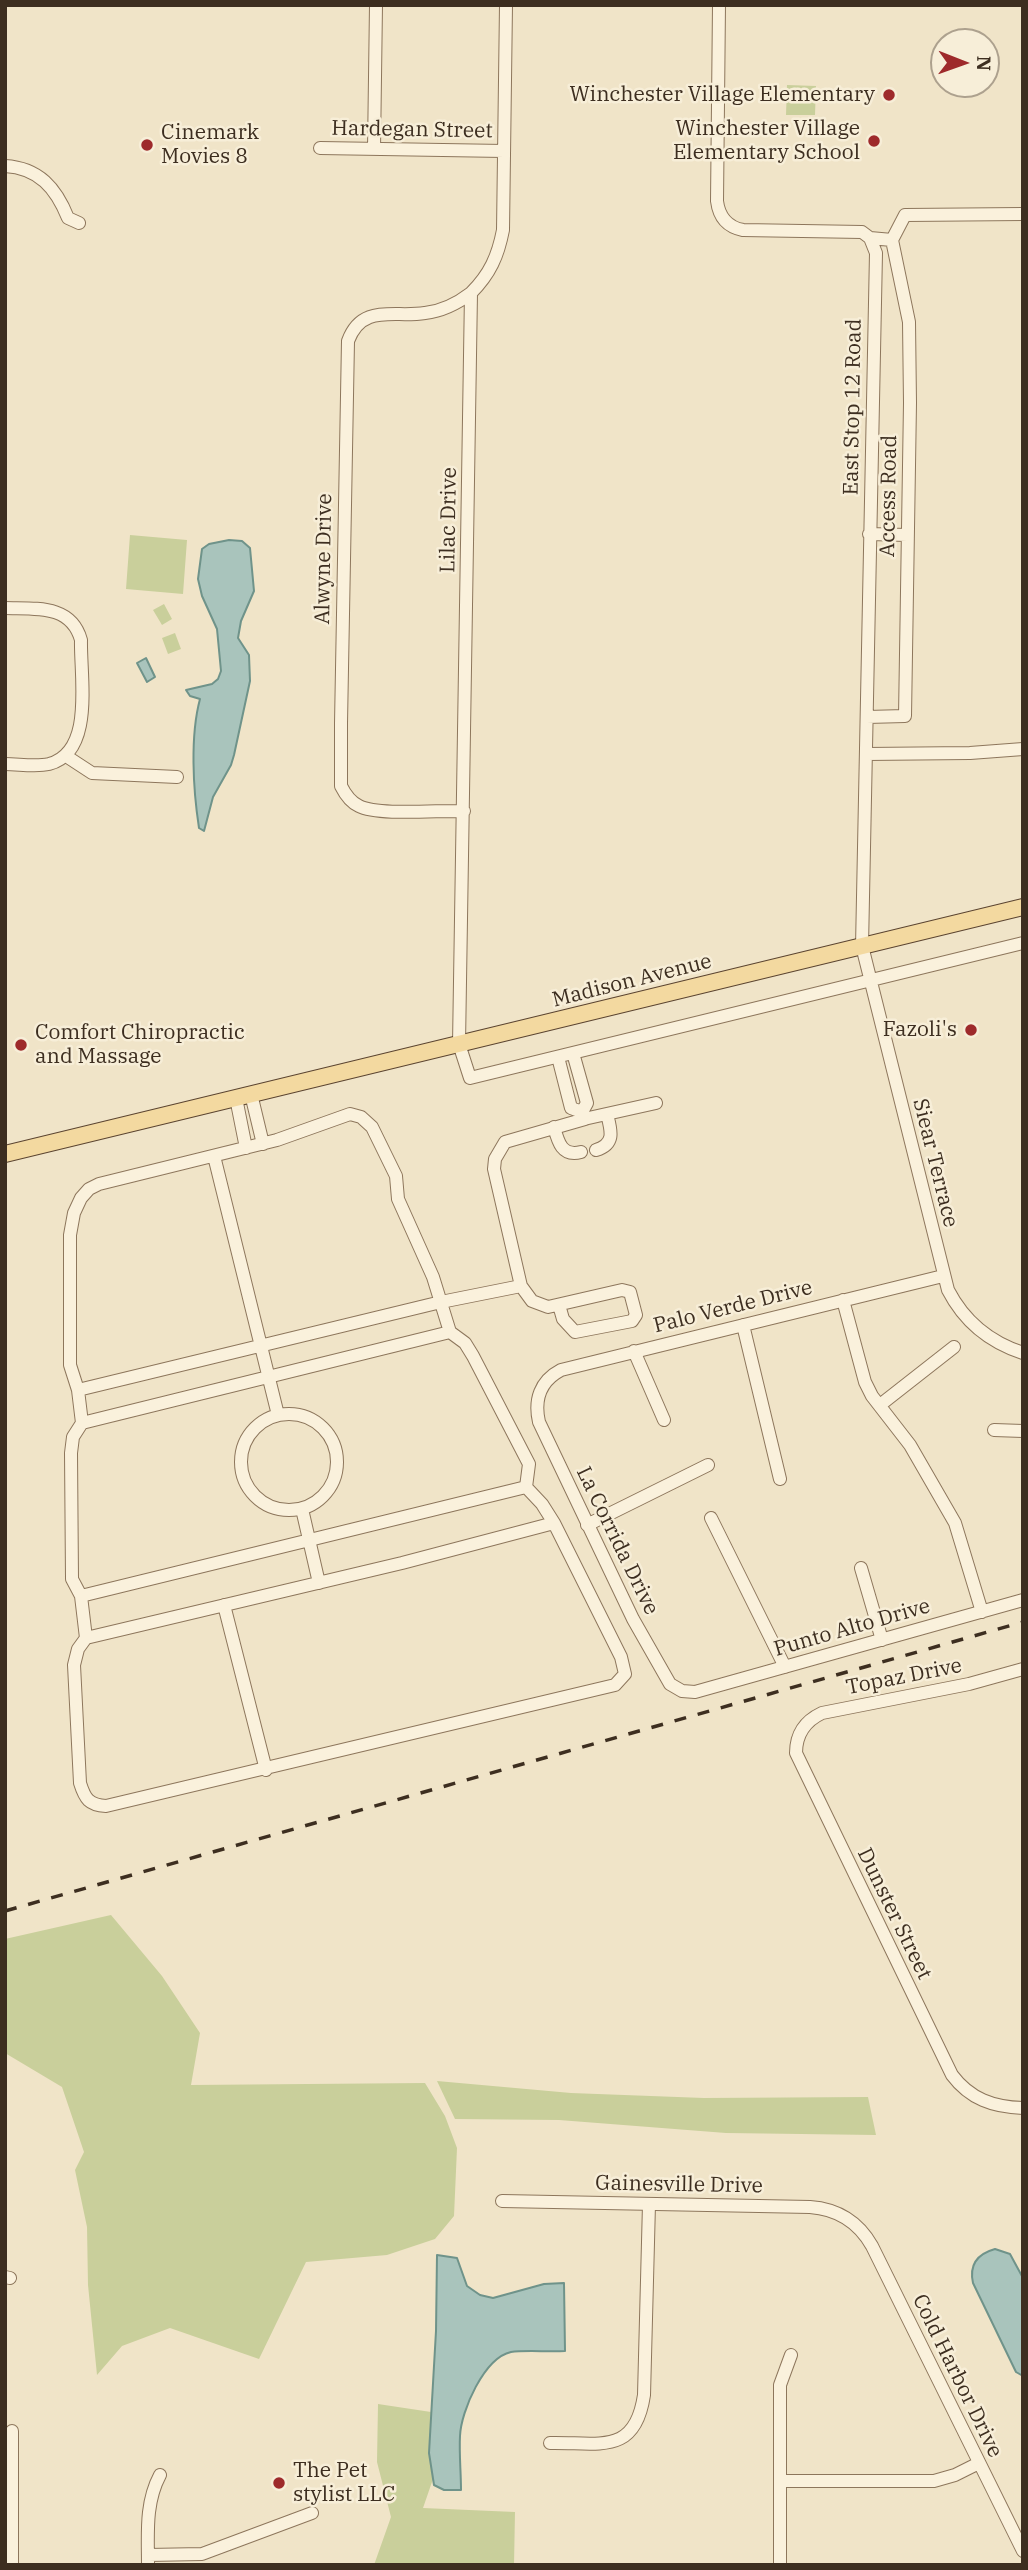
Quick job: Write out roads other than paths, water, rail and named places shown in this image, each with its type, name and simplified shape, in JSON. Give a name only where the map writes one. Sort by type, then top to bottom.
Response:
[{"type":"main road","name":"Madison Avenue","points":[[5,1154],[1023,907]]},
{"type":"street","points":[[374,149],[376,5]]},
{"type":"street","points":[[471,293],[487,275],[500,249],[503,225],[506,5]]},
{"type":"street","points":[[719,5],[717,201],[722,217],[731,226],[743,230],[862,232],[870,238],[892,240],[905,215],[1023,214]]},
{"type":"street","name":"Hardegan Street","points":[[320,148],[504,151]]},
{"type":"street","points":[[5,166],[23,169],[44,180],[57,195],[68,218],[79,223]]},
{"type":"street","name":"East Stop 12 Road","points":[[862,946],[876,253],[870,238]]},
{"type":"street","name":"Access Road","points":[[867,717],[905,716],[909,322],[892,240]]},
{"type":"street","name":"Lilac Drive","points":[[471,293],[459,1044],[470,1078],[558,1057]]},
{"type":"street","name":"Alwyne Drive","points":[[464,811],[374,810],[355,805],[345,794],[340,781],[348,341],[354,328],[369,317],[378,314],[431,313],[455,304],[471,293]]},
{"type":"street","points":[[870,534],[907,535]]},
{"type":"street","points":[[5,608],[51,610],[62,614],[79,632],[81,640],[81,724],[76,743],[67,755],[45,765],[5,764]]},
{"type":"street","points":[[866,754],[970,753],[1023,749]]},
{"type":"street","points":[[67,755],[92,773],[177,777]]},
{"type":"street","points":[[584,1115],[571,1108],[558,1057],[1023,943]]},
{"type":"street","name":"Siear Terrace","points":[[862,946],[943,1276],[955,1303],[978,1329],[998,1343],[1023,1353]]},
{"type":"street","points":[[573,1053],[587,1103],[584,1115]]},
{"type":"street","points":[[243,1096],[263,1144]]},
{"type":"street","points":[[243,1096],[246,1148]]},
{"type":"street","points":[[559,1304],[563,1320],[575,1332],[632,1321],[636,1315],[630,1292],[622,1290],[559,1304],[548,1307],[532,1301],[521,1286],[496,1179],[495,1159],[505,1142],[584,1115],[607,1114],[656,1103]]},
{"type":"street","points":[[86,1638],[81,1596],[72,1578],[71,1453],[73,1437],[82,1423],[78,1390],[70,1365],[70,1235],[74,1213],[81,1198],[89,1189],[101,1183],[263,1144],[303,1132],[346,1114],[357,1115],[368,1123],[396,1176],[400,1206],[433,1277],[450,1332],[465,1343],[473,1356],[529,1464],[526,1488]]},
{"type":"street","points":[[596,1150],[608,1144],[611,1139],[607,1114]]},
{"type":"street","points":[[554,1127],[559,1144],[565,1151],[572,1154],[581,1152]]},
{"type":"street","points":[[214,1156],[278,1415]]},
{"type":"street","name":"Palo Verde Drive","points":[[540,1390],[549,1378],[561,1370],[943,1276]]},
{"type":"street","points":[[78,1390],[440,1302],[521,1286]]},
{"type":"street","points":[[843,1300],[863,1376],[880,1405],[910,1445],[955,1522],[982,1612]]},
{"type":"street","points":[[743,1325],[780,1479]]},
{"type":"street","points":[[82,1423],[450,1332]]},
{"type":"street","points":[[880,1405],[954,1347]]},
{"type":"street","points":[[634,1351],[664,1420]]},
{"type":"street","name":"La Corrida Drive","points":[[540,1390],[536,1408],[539,1422],[633,1619],[670,1684],[678,1690],[691,1692]]},
{"type":"street","points":[[295,1414],[311,1419],[325,1429],[336,1450],[337,1467],[332,1483],[317,1501],[302,1508],[283,1510],[265,1503],[250,1491],[242,1474],[241,1455],[248,1437],[260,1423],[278,1415],[295,1414]]},
{"type":"street","points":[[994,1430],[1023,1431]]},
{"type":"street","points":[[587,1525],[708,1465]]},
{"type":"street","points":[[526,1488],[542,1504],[554,1523],[621,1657],[625,1673],[615,1685],[106,1807],[91,1803],[85,1798],[80,1783],[74,1665],[78,1649],[86,1638],[319,1583],[554,1523]]},
{"type":"street","points":[[81,1596],[526,1488]]},
{"type":"street","points":[[302,1508],[319,1583]]},
{"type":"street","points":[[711,1518],[785,1667]]},
{"type":"street","points":[[861,1568],[882,1640]]},
{"type":"street","name":"Punto Alto Drive","points":[[691,1692],[1023,1600]]},
{"type":"street","points":[[224,1605],[266,1770]]},
{"type":"street","name":"Topaz Drive","points":[[799,1734],[810,1720],[822,1713],[969,1684],[1023,1668]]},
{"type":"street","name":"Dunster Street","points":[[799,1734],[797,1760],[952,2075],[961,2086],[981,2100],[1001,2106],[1023,2108]]},
{"type":"street","name":"Gainesville Drive","points":[[502,2200],[817,2208],[833,2211],[852,2222]]},
{"type":"street","points":[[550,2443],[615,2442],[629,2435],[641,2417],[644,2395],[649,2204]]},
{"type":"street","name":"Cold Harbor Drive","points":[[852,2222],[872,2246],[1023,2551]]},
{"type":"street","points":[[780,2565],[780,2385],[791,2355]]},
{"type":"street","points":[[12,2431],[12,2565]]},
{"type":"street","points":[[780,2481],[934,2480],[956,2475],[979,2463]]},
{"type":"street","points":[[160,2475],[152,2493],[148,2517],[148,2560],[202,2554],[312,2514]]},
{"type":"water","points":[[229,540],[242,541],[250,548],[254,591],[241,621],[238,638],[249,655],[250,681],[231,765],[213,797],[204,831],[199,828],[195,797],[195,729],[200,699],[190,696],[186,690],[212,684],[221,671],[217,629],[202,596],[198,579],[202,549],[209,544]]},
{"type":"water","points":[[146,658],[155,677],[147,682],[137,663]]},
{"type":"water","points":[[995,2249],[1010,2254],[1023,2278],[1023,2376],[1016,2372],[973,2283],[972,2271],[976,2261],[983,2254]]},
{"type":"water","points":[[437,2255],[457,2258],[467,2286],[480,2295],[493,2298],[544,2284],[564,2283],[565,2351],[523,2351],[501,2356],[483,2375],[469,2400],[461,2425],[461,2490],[444,2490],[434,2485],[429,2453]]},
{"type":"railway","points":[[5,1911],[1023,1622]]},
{"type":"place","name":"Winchester Village Elementary","points":[[889,95]]},
{"type":"place","name":"Winchester Village Elementary School","points":[[874,141]]},
{"type":"place","name":"Cinemark Movies 8","points":[[147,145]]},
{"type":"place","name":"Fazoli's","points":[[971,1030]]},
{"type":"place","name":"Comfort Chiropractic and Massage","points":[[21,1045]]},
{"type":"place","name":"The Pet stylist LLC","points":[[279,2483]]}]
